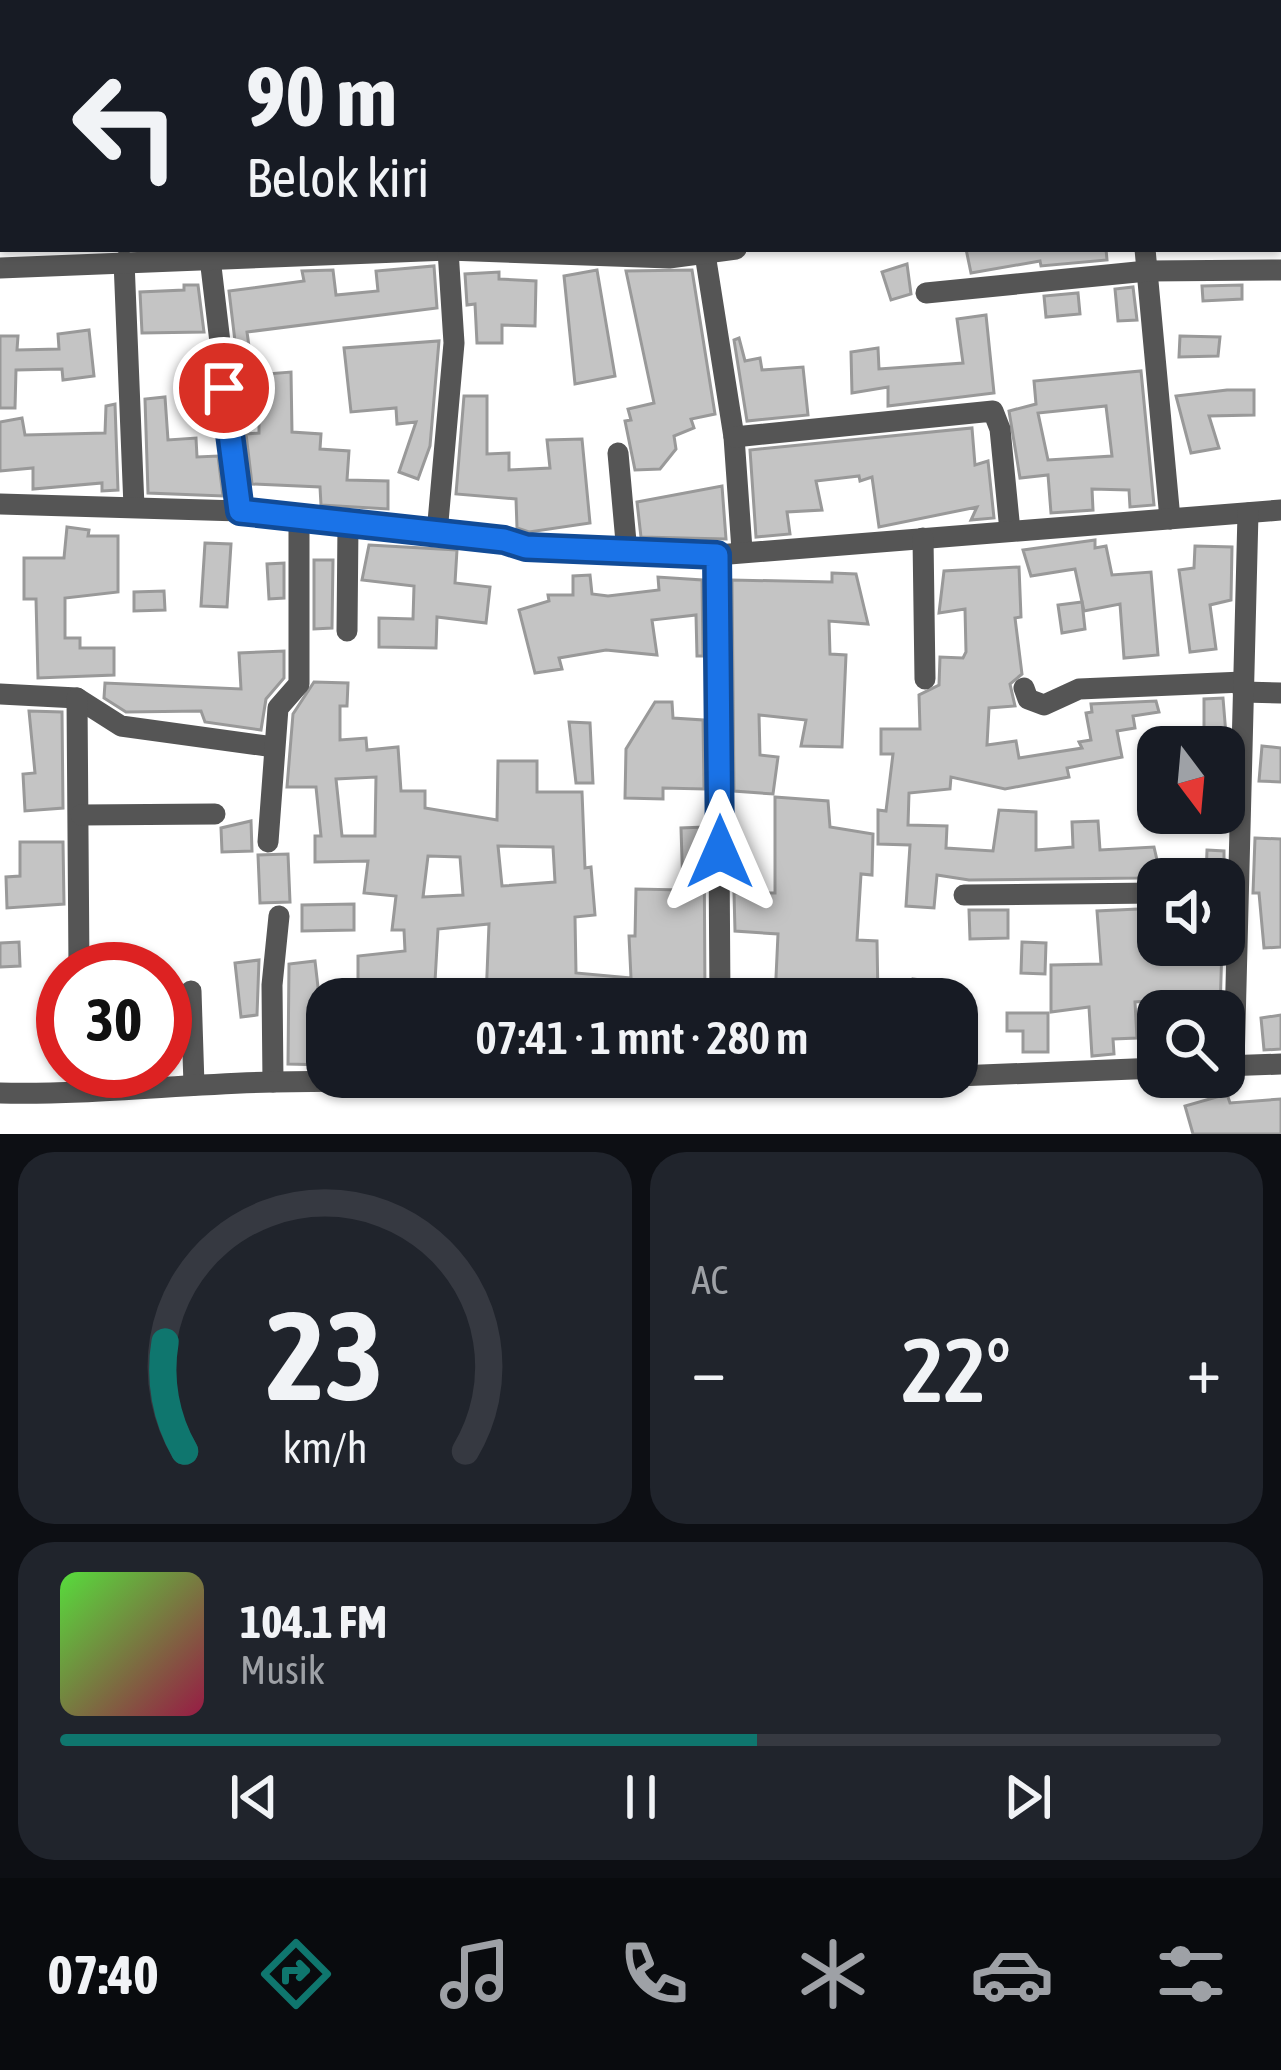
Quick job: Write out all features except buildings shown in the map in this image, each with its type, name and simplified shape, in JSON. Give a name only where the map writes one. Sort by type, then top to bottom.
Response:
[{"type":"street","points":[[0,268],[180,254],[210,258],[388,252]]},
{"type":"street","points":[[436,533],[454,343],[448,252]]},
{"type":"street","points":[[576,252],[717,252]]},
{"type":"street","points":[[705,254],[734,437],[742,550]]},
{"type":"street","points":[[210,258],[240,511]]},
{"type":"street","points":[[1146,260],[1170,519]]},
{"type":"street","points":[[926,293],[1146,260],[1281,270]]},
{"type":"street","points":[[124,261],[134,507]]},
{"type":"street","points":[[734,437],[993,411],[1000,429],[1010,531]]},
{"type":"street","points":[[618,454],[627,553]]},
{"type":"street","points":[[0,504],[240,511],[526,547],[717,555],[1281,510]]},
{"type":"street","points":[[1233,858],[1248,513]]},
{"type":"street","points":[[268,842],[278,708],[299,684],[299,518]]},
{"type":"street","points":[[347,631],[348,524]]},
{"type":"street","points":[[923,538],[926,679]]},
{"type":"street","points":[[717,555],[720,978]]},
{"type":"street","points":[[1024,688],[1028,699],[1044,705],[1079,689],[1243,687],[1281,693]]},
{"type":"street","points":[[0,694],[77,698],[121,726],[274,747]]},
{"type":"street","points":[[77,698],[79,942]]},
{"type":"street","points":[[81,815],[215,814]]},
{"type":"street","points":[[964,896],[1137,893]]},
{"type":"street","points":[[273,1082],[272,985],[279,916]]},
{"type":"street","points":[[192,1022],[194,1085],[306,1082]]},
{"type":"street","points":[[1245,1065],[1281,1064]]},
{"type":"street","points":[[978,1075],[1137,1069]]},
{"type":"street","points":[[0,1093],[36,1094]]},
{"type":"route","points":[[224,388],[237,458],[240,511],[504,540],[526,547],[717,555],[720,852]]}]
